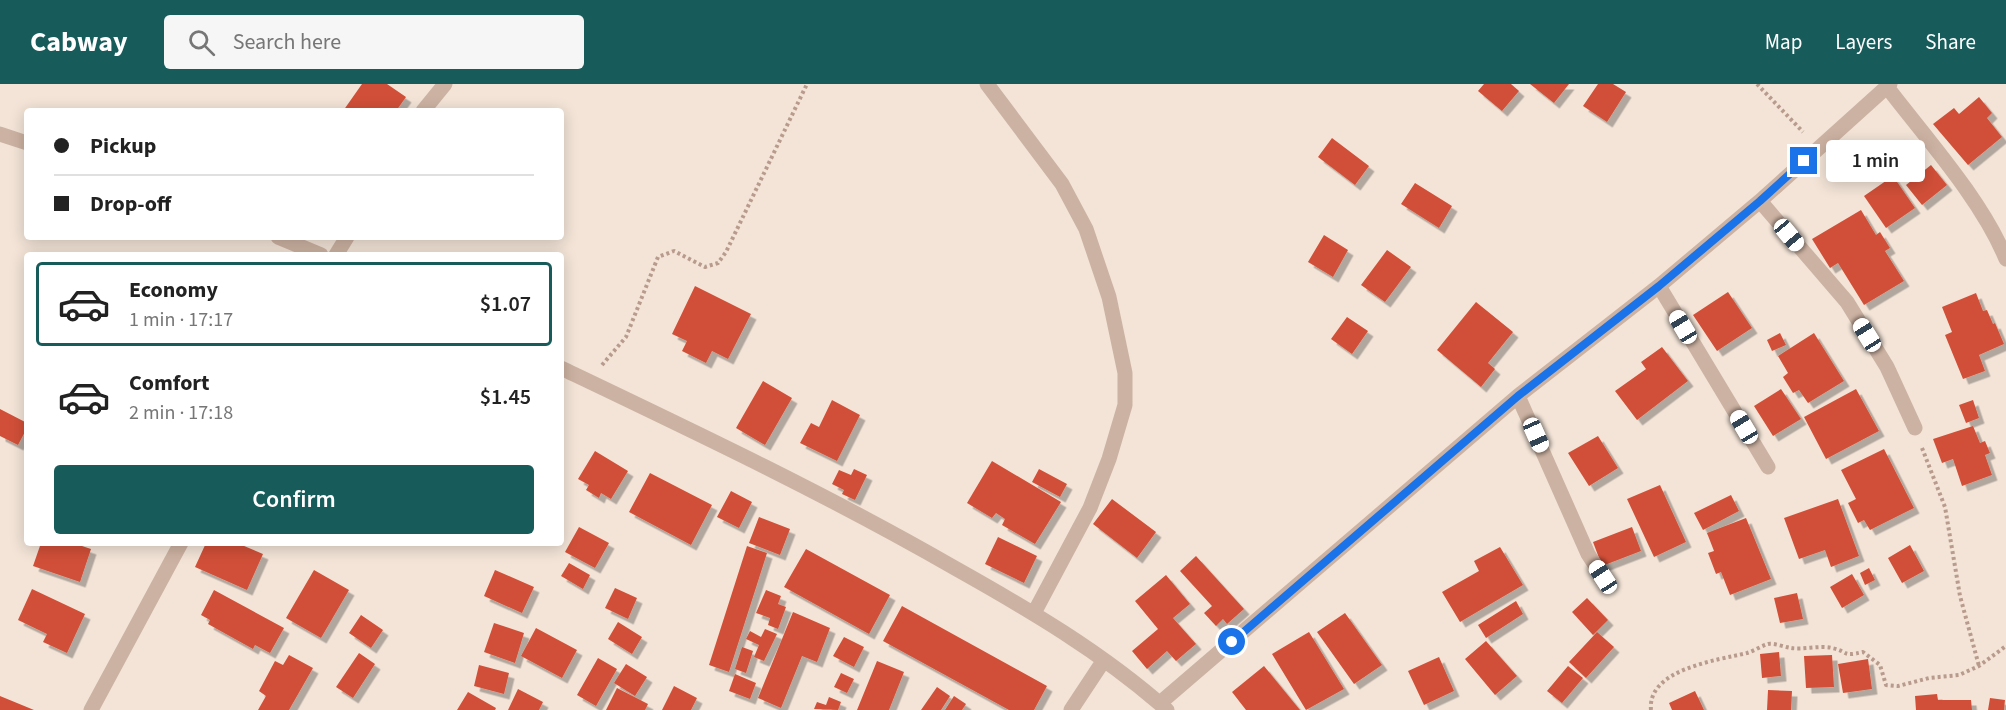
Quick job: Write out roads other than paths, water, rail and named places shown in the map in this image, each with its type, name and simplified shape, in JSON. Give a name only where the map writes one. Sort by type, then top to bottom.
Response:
[{"type":"street","points":[[426,108],[446,84]]},
{"type":"street","points":[[987,84],[1062,184],[1086,229],[1109,297],[1125,373],[1125,405],[1110,459],[1090,508],[1034,613]]},
{"type":"street","points":[[564,370],[728,448],[870,521],[1034,613],[1104,660],[1164,707],[1518,396],[1659,286],[1760,201],[1888,85],[1958,180],[1998,239],[2006,259]]},
{"type":"street","points":[[0,134],[24,142]]},
{"type":"street","points":[[1760,201],[1847,302],[1887,367],[1915,428]]},
{"type":"street","points":[[285,240],[314,252]]},
{"type":"street","points":[[1659,286],[1768,468]]},
{"type":"street","points":[[1518,396],[1588,554],[1603,577]]},
{"type":"street","points":[[91,710],[179,546]]},
{"type":"street","points":[[1071,710],[1104,660]]}]
